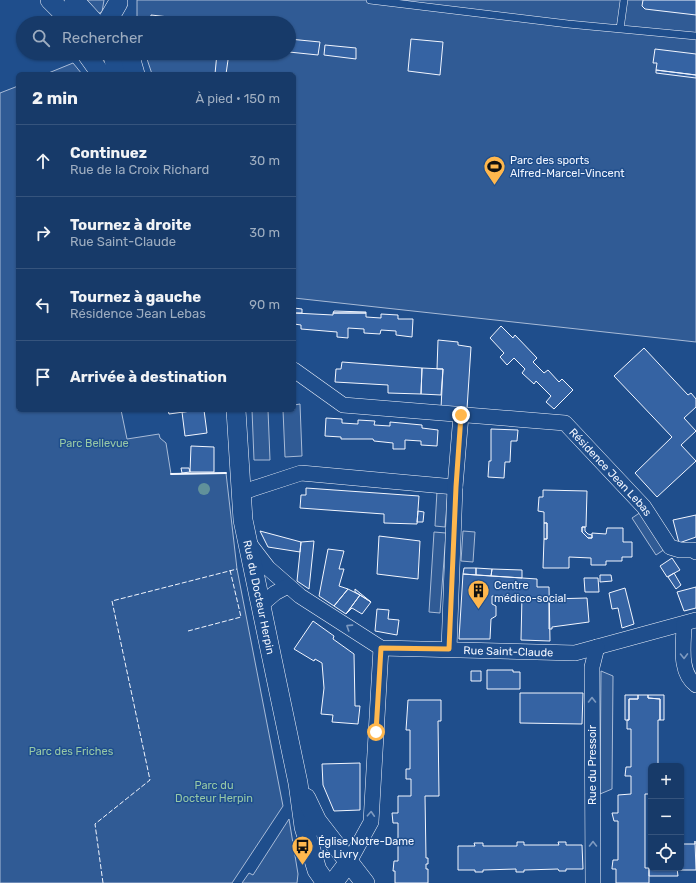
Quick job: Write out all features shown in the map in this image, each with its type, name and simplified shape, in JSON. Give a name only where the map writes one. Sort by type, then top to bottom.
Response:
[{"type":"street","points":[[37,0],[53,16]]},
{"type":"street","points":[[50,0],[66,16]]},
{"type":"street","points":[[74,0],[97,16]]},
{"type":"street","points":[[110,16],[116,1]]},
{"type":"street","points":[[104,60],[131,72]]},
{"type":"street","name":"Résidence Jean Lebas","points":[[296,371],[343,405],[565,423],[644,507],[670,547],[680,550],[694,550],[696,552]]},
{"type":"street","name":"Rue du Docteur Herpin","points":[[236,412],[240,493],[248,542],[298,783],[300,808],[309,848],[317,870],[326,883]]},
{"type":"street","points":[[449,649],[456,487],[461,415]]},
{"type":"street","points":[[240,493],[301,473],[456,487]]},
{"type":"street","points":[[248,542],[268,568],[300,596],[381,648],[371,822],[349,862],[333,883]]},
{"type":"street","points":[[261,605],[275,592],[288,586]]},
{"type":"street","points":[[690,622],[684,662],[686,674],[696,685]]},
{"type":"street","name":"Rue Saint-Claude","points":[[381,648],[575,654],[690,622]]},
{"type":"street","name":"Rue du Pressoir","points":[[593,883],[592,667],[597,648]]},
{"type":"street","name":"Rue du Docteur Herpin","points":[[298,783],[316,821],[364,883]]},
{"type":"lane","points":[[370,0],[620,29],[696,36]]},
{"type":"lane","points":[[620,29],[624,0]]},
{"type":"shaded area","points":[[81,0],[104,0],[102,12],[95,15]]},
{"type":"shaded area","name":"Parc des sports Alfred-Marcel-Vincent","points":[[137,0],[696,0],[696,342],[296,298],[296,72],[151,72],[147,60],[296,60],[296,16],[137,16]]},
{"type":"shaded area","points":[[73,63],[80,72],[51,72]]},
{"type":"shaded area","points":[[16,87],[16,412],[121,412],[127,439],[159,434],[160,438],[166,443],[171,474],[226,473],[237,569],[283,806],[232,883],[0,883],[0,93]]},
{"type":"shaded area","points":[[300,404],[302,456],[285,457],[283,412],[296,412],[296,405]]},
{"type":"shaded area","points":[[252,412],[268,412],[270,460],[254,460]]},
{"type":"shaded area","points":[[437,491],[448,492],[445,527],[435,526]]},
{"type":"shaded area","points":[[641,512],[665,549],[656,555],[632,518]]},
{"type":"shaded area","points":[[463,531],[475,532],[473,562],[461,561]]},
{"type":"shaded area","points":[[434,532],[446,533],[440,613],[429,612]]},
{"type":"shaded area","points":[[601,671],[613,676],[612,789],[600,794]]},
{"type":"shaded area","points":[[289,819],[298,874],[297,883],[242,883],[249,873],[253,875]]},
{"type":"building","points":[[643,0],[696,0],[696,15],[645,9],[642,6]]},
{"type":"building","points":[[411,39],[443,42],[440,75],[408,71]]},
{"type":"building","points":[[296,40],[320,42],[318,55],[296,53]]},
{"type":"building","points":[[325,45],[356,48],[356,59],[324,55]]},
{"type":"building","points":[[655,49],[696,54],[696,75],[656,70],[657,63],[653,63]]},
{"type":"building","points":[[216,60],[228,60],[226,72],[215,72]]},
{"type":"building","points":[[656,70],[696,75],[696,78],[656,73]]},
{"type":"building","points":[[296,308],[302,309],[302,313],[296,313]]},
{"type":"building","points":[[334,311],[366,312],[366,313],[333,313]]},
{"type":"building","points":[[296,313],[333,315],[333,313],[366,313],[366,317],[381,318],[381,314],[398,315],[398,319],[413,319],[412,337],[396,335],[396,331],[381,330],[380,334],[364,333],[364,329],[348,328],[348,338],[337,337],[337,332],[301,329],[301,325],[296,324]]},
{"type":"building","points":[[501,326],[513,338],[515,335],[537,358],[533,362],[544,373],[548,370],[559,382],[562,379],[573,390],[554,409],[546,402],[551,396],[536,381],[534,384],[522,373],[525,369],[514,358],[507,365],[500,357],[504,353],[490,338]]},
{"type":"building","points":[[438,340],[458,342],[458,345],[471,347],[467,409],[441,408],[443,369],[437,369]]},
{"type":"building","points":[[644,348],[688,395],[691,393],[696,399],[696,407],[684,418],[696,431],[681,445],[696,461],[657,497],[635,473],[672,437],[614,376]]},
{"type":"building","points":[[342,362],[422,368],[421,394],[388,393],[388,385],[335,382],[336,369],[341,369]]},
{"type":"building","points":[[422,368],[443,369],[441,395],[421,394]]},
{"type":"building","points":[[168,412],[184,412],[169,414]]},
{"type":"building","points":[[182,412],[204,412],[207,433],[185,436]]},
{"type":"building","points":[[326,418],[342,419],[342,423],[358,424],[358,420],[375,421],[374,425],[390,426],[390,422],[422,425],[422,428],[438,430],[437,446],[421,445],[421,441],[405,440],[405,449],[393,449],[393,443],[374,441],[373,439],[341,439],[341,437],[325,436]]},
{"type":"building","points":[[491,429],[518,430],[517,441],[511,441],[510,462],[505,462],[504,478],[488,477],[489,461],[491,461]]},
{"type":"building","points":[[191,446],[214,447],[214,472],[190,472]]},
{"type":"building","points":[[181,468],[189,468],[190,472],[182,473]]},
{"type":"building","points":[[306,488],[419,496],[417,524],[384,523],[384,514],[300,508],[301,495],[306,495]]},
{"type":"building","points":[[543,490],[587,491],[586,527],[582,527],[582,532],[588,538],[592,538],[592,533],[606,534],[607,528],[623,528],[623,542],[632,542],[632,557],[622,557],[622,561],[606,561],[606,565],[591,565],[591,558],[569,557],[569,568],[543,568],[544,539],[547,539],[547,523],[544,523],[544,512],[538,511],[539,497],[543,497]]},
{"type":"building","points":[[418,511],[424,512],[423,522],[417,522]]},
{"type":"building","points":[[696,515],[696,537],[679,543],[673,520]]},
{"type":"building","points":[[544,523],[547,523],[547,539],[544,539]]},
{"type":"building","points":[[582,527],[585,527],[585,531],[592,535],[592,538],[588,538],[582,532]]},
{"type":"building","points":[[260,531],[301,542],[300,552],[268,547]]},
{"type":"building","points":[[379,536],[420,541],[418,579],[377,574]]},
{"type":"building","points":[[314,541],[309,589],[297,581],[301,542]]},
{"type":"building","points":[[328,549],[344,551],[339,569],[344,569],[339,586],[348,589],[334,606],[319,596]]},
{"type":"building","points":[[672,558],[680,570],[667,577],[660,566]]},
{"type":"building","points":[[464,568],[476,568],[476,575],[463,574]]},
{"type":"building","points":[[476,568],[492,569],[491,576],[476,575]]},
{"type":"building","points":[[492,569],[522,570],[522,578],[491,576]]},
{"type":"building","points":[[674,573],[681,585],[676,589],[668,577]]},
{"type":"building","name":"Centre médico-social","points":[[463,574],[537,579],[537,587],[549,587],[550,641],[521,640],[522,596],[492,596],[492,604],[496,606],[496,616],[491,619],[490,639],[459,639]]},
{"type":"building","points":[[600,575],[611,575],[612,581],[600,582]]},
{"type":"building","points":[[584,578],[598,578],[599,592],[585,592]]},
{"type":"building","points":[[696,587],[696,608],[684,611],[677,592]]},
{"type":"building","points":[[625,588],[634,624],[622,628],[618,608],[612,609],[609,593]]},
{"type":"building","points":[[348,589],[360,595],[346,614],[334,606]]},
{"type":"building","points":[[355,589],[371,602],[355,592]]},
{"type":"building","points":[[360,595],[371,602],[362,614],[352,608],[346,614]]},
{"type":"building","points":[[587,598],[589,622],[552,627],[552,629],[549,629],[549,599]]},
{"type":"building","points":[[377,609],[389,610],[388,619],[399,620],[397,635],[375,631]]},
{"type":"building","points":[[313,621],[334,636],[333,639],[354,654],[355,706],[360,706],[358,724],[332,722],[333,715],[321,714],[324,688],[322,663],[315,659],[314,661],[294,649]]},
{"type":"building","points":[[487,670],[513,670],[513,672],[520,672],[520,689],[487,689]]},
{"type":"building","points":[[471,671],[481,671],[481,681],[471,681]]},
{"type":"building","points":[[520,693],[583,693],[582,724],[520,723]]},
{"type":"building","points":[[625,695],[638,695],[638,699],[629,699],[629,720],[625,720]]},
{"type":"building","points":[[638,695],[648,695],[648,698],[660,699],[660,720],[658,720],[658,763],[648,763],[648,794],[645,794],[645,868],[648,868],[649,871],[649,883],[616,883],[616,869],[612,868],[613,860],[618,860],[618,821],[614,821],[612,813],[618,813],[618,795],[631,794],[631,776],[625,776],[626,767],[631,767],[631,729],[627,729],[627,720],[629,720],[629,699],[638,699]]},
{"type":"building","points":[[648,695],[664,695],[664,720],[660,720],[660,699],[648,698]]},
{"type":"building","points":[[408,700],[441,700],[441,721],[438,721],[439,796],[425,796],[426,858],[428,858],[426,869],[428,869],[428,883],[395,883],[395,871],[393,871],[394,861],[398,861],[398,823],[393,823],[392,813],[398,813],[398,796],[411,796],[411,779],[406,779],[406,769],[410,769],[410,730],[406,730]]},
{"type":"building","points":[[360,763],[360,810],[334,811],[323,785],[322,764]]},
{"type":"building","points":[[695,841],[696,870],[684,870],[684,844],[695,844]]},
{"type":"building","points":[[517,842],[524,842],[524,845],[559,845],[558,842],[566,842],[566,845],[582,845],[583,869],[566,869],[566,871],[559,871],[558,869],[524,870],[524,872],[516,872],[516,869],[483,870],[483,872],[475,872],[475,870],[458,870],[458,846],[475,846],[474,843],[483,843],[483,846],[517,846]]},
{"type":"building","points":[[649,871],[677,871],[678,876],[649,876]]},
{"type":"fence","points":[[103,883],[95,824],[150,780],[112,601],[237,569]]},
{"type":"fence","points":[[188,631],[241,617],[230,570]]},
{"type":"wall","points":[[171,474],[226,473]]},
{"type":"place","name":"Parc des sports Alfred-Marcel-Vincent","points":[[495,186]]},
{"type":"place","name":"Centre médico-social","points":[[478,610]]},
{"type":"place","name":"Église Notre-Dame de Livry","points":[[302,866]]},
{"type":"route","points":[[376,732],[381,648],[449,649],[449,614],[461,415]]},
{"type":"park label","name":"Parc Bellevue","points":[[94,443]]},
{"type":"park label","name":"Parc des Friches","points":[[71,751]]},
{"type":"park label","name":"Parc du Docteur Herpin","points":[[214,791]]}]
